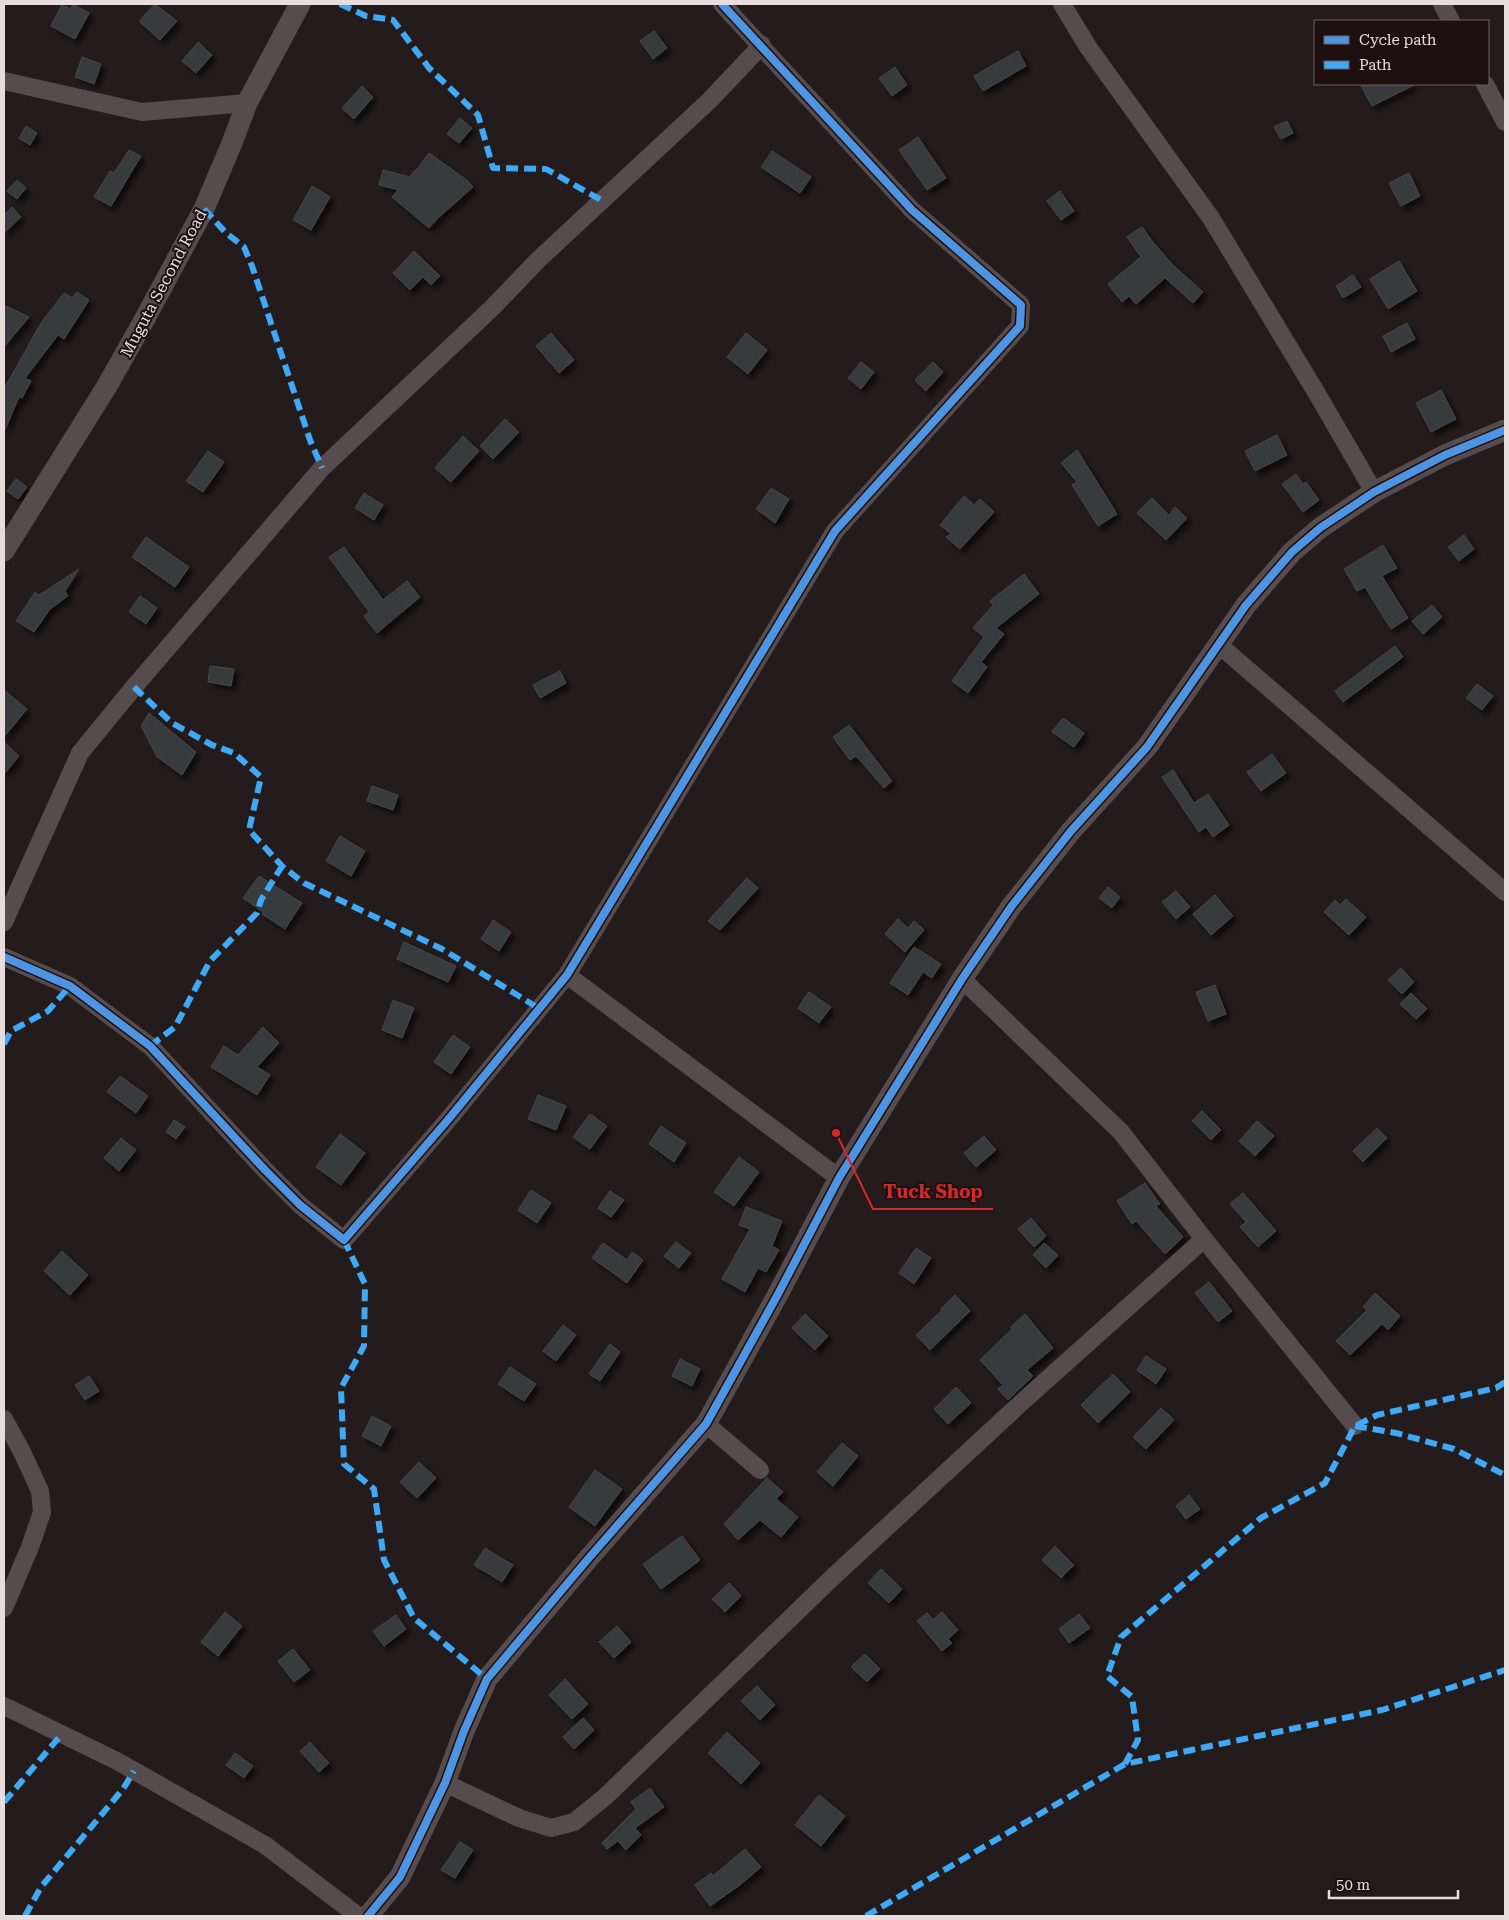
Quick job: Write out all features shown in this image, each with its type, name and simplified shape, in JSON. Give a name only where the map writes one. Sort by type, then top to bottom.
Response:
[{"type":"street","name":"Muguta Second Road","points":[[4,551],[107,386],[142,324],[204,209],[247,103],[300,4]]},
{"type":"street","points":[[4,958],[70,986],[150,1046],[300,1205],[344,1240],[447,1121],[567,975],[835,531],[1020,326],[1021,306],[912,210],[762,45],[722,4]]},
{"type":"street","points":[[1062,4],[1088,48],[1211,218],[1374,492]]},
{"type":"street","points":[[1442,4],[1450,20]]},
{"type":"street","points":[[4,922],[80,753],[134,687],[322,468],[493,307],[538,260],[710,100],[762,45]]},
{"type":"street","points":[[4,81],[142,112],[247,103]]},
{"type":"street","points":[[1486,85],[1505,122]]},
{"type":"street","points":[[368,1916],[400,1877],[445,1783],[464,1731],[487,1679],[588,1559],[706,1424],[777,1296],[839,1178],[962,979],[1011,907],[1071,831],[1147,747],[1246,605],[1292,552],[1320,528],[1374,492],[1445,455],[1505,430]]},
{"type":"street","points":[[1218,644],[1505,892]]},
{"type":"street","points":[[567,975],[839,1178]]},
{"type":"street","points":[[962,979],[1121,1132],[1204,1240],[1355,1426]]},
{"type":"street","points":[[445,1783],[519,1818],[551,1828],[574,1822],[605,1797],[834,1576],[1022,1402],[1204,1240]]},
{"type":"street","points":[[4,1419],[40,1491],[42,1512],[30,1548],[4,1608]]},
{"type":"street","points":[[706,1424],[760,1470]]},
{"type":"street","points":[[4,1706],[117,1761],[265,1845],[358,1916]]},
{"type":"building","points":[[73,4],[89,13],[75,39],[51,26],[62,5],[71,9]]},
{"type":"building","points":[[155,4],[177,21],[160,40],[139,21]]},
{"type":"building","points":[[654,31],[667,48],[653,59],[640,41]]},
{"type":"building","points":[[198,42],[212,55],[196,73],[182,61]]},
{"type":"building","points":[[1018,51],[1026,66],[983,91],[974,76]]},
{"type":"building","points":[[82,57],[101,64],[94,84],[75,77]]},
{"type":"building","points":[[895,67],[907,85],[892,96],[879,78]]},
{"type":"building","points":[[1361,85],[1414,85],[1372,106]]},
{"type":"building","points":[[362,86],[373,97],[354,119],[342,108]]},
{"type":"building","points":[[460,118],[472,128],[459,143],[447,134]]},
{"type":"building","points":[[1287,121],[1293,133],[1281,139],[1274,127]]},
{"type":"building","points":[[26,126],[37,133],[30,145],[19,138]]},
{"type":"building","points":[[918,137],[946,178],[927,190],[899,150]]},
{"type":"building","points":[[129,150],[141,156],[111,206],[94,197],[110,171],[114,173]]},
{"type":"building","points":[[772,151],[811,177],[800,193],[761,167]]},
{"type":"building","points":[[429,153],[468,181],[473,187],[429,228],[392,197],[398,190],[379,185],[383,170],[410,177]]},
{"type":"building","points":[[1409,173],[1420,196],[1401,206],[1389,183]]},
{"type":"building","points":[[17,180],[26,188],[17,199],[7,191]]},
{"type":"building","points":[[312,186],[330,197],[311,230],[293,220]]},
{"type":"building","points":[[1060,191],[1074,211],[1061,220],[1047,201]]},
{"type":"building","points":[[12,207],[21,217],[4,233],[4,215]]},
{"type":"building","points":[[1142,227],[1173,265],[1203,292],[1193,303],[1165,278],[1136,304],[1129,296],[1122,302],[1108,284],[1141,257],[1127,237]]},
{"type":"building","points":[[414,251],[440,276],[431,285],[423,277],[410,290],[393,273]]},
{"type":"building","points":[[1399,261],[1417,291],[1388,309],[1370,279]]},
{"type":"building","points":[[1353,275],[1361,287],[1343,298],[1336,286]]},
{"type":"building","points":[[77,292],[89,300],[64,339],[58,335],[25,378],[31,381],[22,398],[19,397],[4,432],[4,389],[41,323],[64,293],[72,298]]},
{"type":"building","points":[[4,305],[29,317],[4,347]]},
{"type":"building","points":[[1407,323],[1415,339],[1391,352],[1383,336]]},
{"type":"building","points":[[551,333],[574,360],[559,373],[536,346]]},
{"type":"building","points":[[746,333],[767,350],[748,374],[727,357]]},
{"type":"building","points":[[861,362],[874,372],[861,389],[848,378]]},
{"type":"building","points":[[933,362],[943,372],[926,391],[915,380]]},
{"type":"building","points":[[1441,390],[1456,419],[1431,432],[1416,403]]},
{"type":"building","points":[[505,419],[519,432],[493,459],[480,446]]},
{"type":"building","points":[[1277,435],[1287,455],[1255,471],[1245,451]]},
{"type":"building","points":[[463,436],[479,451],[451,482],[435,468]]},
{"type":"building","points":[[1077,450],[1117,514],[1098,526],[1072,485],[1077,482],[1061,463]]},
{"type":"building","points":[[208,451],[224,462],[203,492],[186,481]]},
{"type":"building","points":[[1296,474],[1303,484],[1306,482],[1319,500],[1303,512],[1282,484]]},
{"type":"building","points":[[16,479],[27,487],[18,499],[7,491]]},
{"type":"building","points":[[771,488],[789,499],[775,523],[756,509]]},
{"type":"building","points":[[364,493],[383,505],[374,520],[355,508]]},
{"type":"building","points":[[964,496],[974,505],[980,499],[994,512],[960,549],[946,537],[951,534],[940,525]]},
{"type":"building","points":[[1152,498],[1169,515],[1175,507],[1187,518],[1166,540],[1137,513]]},
{"type":"building","points":[[1464,535],[1474,549],[1459,561],[1448,547]]},
{"type":"building","points":[[146,537],[189,567],[175,587],[132,557]]},
{"type":"building","points":[[1383,545],[1397,568],[1382,576],[1408,618],[1391,629],[1365,587],[1357,591],[1344,569]]},
{"type":"building","points":[[344,547],[383,600],[407,581],[420,597],[377,633],[364,616],[369,612],[329,557]]},
{"type":"building","points":[[79,569],[65,591],[68,596],[50,609],[34,632],[16,621],[35,592],[39,595]]},
{"type":"building","points":[[1024,574],[1039,594],[996,628],[1004,634],[981,662],[987,667],[968,693],[952,681],[984,637],[973,628],[993,605],[990,601]]},
{"type":"building","points":[[140,596],[157,608],[146,624],[129,612]]},
{"type":"building","points":[[1432,605],[1442,617],[1423,634],[1412,621]]},
{"type":"building","points":[[1395,646],[1403,657],[1343,702],[1335,691]]},
{"type":"building","points":[[210,666],[234,669],[231,686],[208,682]]},
{"type":"building","points":[[560,671],[566,683],[540,698],[533,685]]},
{"type":"building","points":[[1477,684],[1493,696],[1482,710],[1466,698]]},
{"type":"building","points":[[4,690],[27,709],[4,737]]},
{"type":"building","points":[[149,713],[196,752],[182,775],[157,757],[141,726]]},
{"type":"building","points":[[1063,718],[1084,733],[1074,747],[1052,732]]},
{"type":"building","points":[[849,725],[892,781],[884,788],[856,756],[850,760],[833,737]]},
{"type":"building","points":[[4,742],[19,756],[4,774]]},
{"type":"building","points":[[1272,754],[1286,773],[1261,791],[1247,772]]},
{"type":"building","points":[[1173,770],[1194,803],[1208,794],[1229,825],[1213,837],[1206,827],[1199,832],[1162,777]]},
{"type":"building","points":[[372,786],[398,795],[393,810],[367,801]]},
{"type":"building","points":[[340,836],[365,851],[351,876],[326,861]]},
{"type":"building","points":[[259,876],[302,903],[285,929],[262,914],[263,912],[243,898]]},
{"type":"building","points":[[747,878],[758,888],[720,930],[708,921]]},
{"type":"building","points":[[1108,887],[1120,897],[1112,908],[1099,898]]},
{"type":"building","points":[[1176,891],[1190,907],[1176,919],[1162,902]]},
{"type":"building","points":[[1215,895],[1233,916],[1211,935],[1193,914]]},
{"type":"building","points":[[1346,899],[1366,917],[1349,935],[1324,912],[1335,900],[1340,905]]},
{"type":"building","points":[[898,919],[908,928],[914,921],[924,930],[905,952],[885,934]]},
{"type":"building","points":[[493,920],[511,932],[499,951],[481,939]]},
{"type":"building","points":[[404,942],[456,966],[448,982],[397,959]]},
{"type":"building","points":[[914,947],[941,964],[932,978],[923,972],[908,995],[890,983]]},
{"type":"building","points":[[1401,968],[1414,982],[1402,994],[1388,980]]},
{"type":"building","points":[[1215,985],[1226,1014],[1208,1021],[1196,992]]},
{"type":"building","points":[[809,992],[831,1007],[819,1023],[798,1008]]},
{"type":"building","points":[[1411,993],[1427,1009],[1416,1019],[1400,1004]]},
{"type":"building","points":[[393,1000],[414,1008],[402,1038],[382,1030]]},
{"type":"building","points":[[263,1027],[279,1043],[257,1067],[270,1075],[257,1095],[211,1067],[224,1046],[238,1055]]},
{"type":"building","points":[[453,1035],[470,1047],[451,1074],[434,1062]]},
{"type":"building","points":[[120,1076],[148,1096],[136,1113],[107,1092]]},
{"type":"building","points":[[538,1095],[566,1106],[556,1130],[528,1119]]},
{"type":"building","points":[[1202,1111],[1221,1130],[1211,1140],[1192,1121]]},
{"type":"building","points":[[590,1114],[607,1126],[590,1149],[573,1137]]},
{"type":"building","points":[[174,1120],[185,1127],[176,1139],[166,1132]]},
{"type":"building","points":[[1257,1121],[1274,1136],[1255,1156],[1239,1141]]},
{"type":"building","points":[[661,1126],[686,1143],[674,1162],[649,1144]]},
{"type":"building","points":[[1377,1128],[1387,1138],[1363,1162],[1353,1151]]},
{"type":"building","points":[[340,1134],[365,1153],[341,1185],[316,1167]]},
{"type":"building","points":[[984,1136],[996,1150],[976,1167],[964,1153]]},
{"type":"building","points":[[121,1138],[136,1150],[119,1171],[104,1158]]},
{"type":"building","points":[[739,1157],[759,1172],[734,1206],[714,1192]]},
{"type":"building","points":[[1145,1183],[1160,1204],[1156,1206],[1183,1237],[1165,1254],[1136,1221],[1132,1224],[1117,1201]]},
{"type":"building","points":[[531,1190],[551,1203],[537,1223],[518,1210]]},
{"type":"building","points":[[610,1191],[624,1200],[611,1217],[598,1208]]},
{"type":"building","points":[[1243,1193],[1276,1231],[1258,1247],[1240,1227],[1246,1222],[1230,1204]]},
{"type":"building","points":[[746,1207],[782,1221],[772,1246],[779,1250],[766,1272],[758,1268],[745,1292],[722,1279],[750,1229],[739,1225]]},
{"type":"building","points":[[1031,1218],[1046,1236],[1034,1247],[1018,1229]]},
{"type":"building","points":[[676,1242],[691,1253],[679,1268],[664,1256]]},
{"type":"building","points":[[603,1243],[627,1260],[632,1252],[643,1260],[627,1283],[592,1258]]},
{"type":"building","points":[[1044,1243],[1058,1255],[1046,1268],[1033,1255]]},
{"type":"building","points":[[916,1248],[931,1258],[914,1284],[899,1273]]},
{"type":"building","points":[[62,1251],[88,1275],[70,1295],[44,1271]]},
{"type":"building","points":[[1209,1282],[1232,1311],[1218,1322],[1195,1293]]},
{"type":"building","points":[[1375,1293],[1400,1316],[1388,1330],[1382,1324],[1350,1355],[1336,1341],[1367,1310],[1363,1307]]},
{"type":"building","points":[[955,1295],[970,1311],[930,1350],[916,1335]]},
{"type":"building","points":[[805,1314],[828,1336],[815,1350],[792,1328]]},
{"type":"building","points":[[1025,1314],[1053,1348],[1027,1370],[1033,1376],[1008,1400],[998,1389],[1003,1385],[980,1360]]},
{"type":"building","points":[[563,1325],[576,1335],[556,1361],[543,1351]]},
{"type":"building","points":[[610,1344],[620,1352],[600,1381],[589,1374]]},
{"type":"building","points":[[1146,1356],[1166,1369],[1156,1384],[1137,1370]]},
{"type":"building","points":[[680,1359],[700,1369],[692,1386],[672,1376]]},
{"type":"building","points":[[510,1367],[536,1384],[524,1401],[498,1384]]},
{"type":"building","points":[[1113,1374],[1130,1392],[1098,1423],[1081,1405]]},
{"type":"building","points":[[89,1376],[99,1391],[85,1400],[75,1385]]},
{"type":"building","points":[[956,1387],[971,1403],[948,1424],[934,1409]]},
{"type":"building","points":[[1161,1408],[1174,1420],[1146,1449],[1133,1437]]},
{"type":"building","points":[[372,1416],[391,1426],[381,1446],[362,1436]]},
{"type":"building","points":[[842,1443],[858,1456],[833,1486],[817,1472]]},
{"type":"building","points":[[419,1462],[436,1478],[417,1498],[400,1482]]},
{"type":"building","points":[[595,1470],[622,1489],[595,1526],[569,1507]]},
{"type":"building","points":[[767,1478],[783,1492],[776,1499],[798,1517],[781,1537],[760,1520],[738,1540],[724,1524]]},
{"type":"building","points":[[1189,1495],[1200,1509],[1186,1519],[1176,1506]]},
{"type":"building","points":[[682,1536],[700,1560],[661,1589],[643,1564]]},
{"type":"building","points":[[1055,1546],[1074,1565],[1061,1578],[1042,1560]]},
{"type":"building","points":[[485,1548],[513,1565],[502,1582],[474,1565]]},
{"type":"building","points":[[881,1569],[902,1589],[889,1603],[868,1583]]},
{"type":"building","points":[[729,1583],[741,1596],[725,1612],[712,1599]]},
{"type":"building","points":[[225,1612],[242,1626],[218,1656],[201,1642]]},
{"type":"building","points":[[942,1612],[958,1630],[948,1639],[952,1643],[942,1651],[917,1621],[927,1613],[933,1620]]},
{"type":"building","points":[[1079,1614],[1090,1628],[1069,1643],[1059,1629]]},
{"type":"building","points":[[396,1615],[406,1629],[384,1646],[373,1631]]},
{"type":"building","points":[[617,1626],[631,1642],[614,1658],[599,1642]]},
{"type":"building","points":[[293,1649],[310,1670],[294,1682],[278,1661]]},
{"type":"building","points":[[865,1654],[880,1669],[867,1682],[851,1667]]},
{"type":"building","points":[[565,1679],[588,1704],[572,1719],[549,1695]]},
{"type":"building","points":[[757,1686],[775,1705],[760,1720],[741,1701]]},
{"type":"building","points":[[583,1718],[594,1730],[574,1749],[563,1737]]},
{"type":"building","points":[[727,1732],[760,1763],[741,1784],[708,1753]]},
{"type":"building","points":[[310,1742],[329,1763],[319,1772],[300,1751]]},
{"type":"building","points":[[235,1753],[253,1766],[244,1778],[226,1765]]},
{"type":"building","points":[[650,1788],[664,1807],[635,1828],[641,1835],[626,1850],[618,1841],[607,1849],[602,1843],[636,1809],[631,1802]]},
{"type":"building","points":[[819,1795],[845,1816],[821,1846],[795,1825]]},
{"type":"building","points":[[460,1842],[473,1850],[455,1878],[441,1870]]},
{"type":"building","points":[[745,1849],[761,1867],[740,1885],[710,1906],[695,1885],[711,1873],[713,1876]]},
{"type":"marked path","points":[[340,4],[366,16],[393,20],[429,68],[478,115],[493,168],[546,169],[601,200]]},
{"type":"marked path","points":[[204,209],[226,233],[244,247],[310,440],[322,468]]},
{"type":"marked path","points":[[134,687],[172,723],[212,745],[234,753],[261,777],[249,830],[282,866],[304,883],[442,949],[540,1009]]},
{"type":"marked path","points":[[150,1046],[175,1027],[210,961],[257,913],[261,900],[282,866]]},
{"type":"marked path","points":[[4,1044],[11,1031],[48,1011],[70,986]]},
{"type":"marked path","points":[[344,1240],[365,1284],[364,1346],[341,1388],[344,1464],[374,1489],[384,1560],[414,1618],[487,1679]]},
{"type":"marked path","points":[[1125,1764],[1138,1740],[1132,1697],[1107,1676],[1121,1637],[1261,1518],[1325,1483],[1355,1426],[1377,1415],[1496,1388],[1505,1382]]},
{"type":"marked path","points":[[1355,1426],[1396,1433],[1454,1449],[1505,1475]]},
{"type":"marked path","points":[[866,1916],[1125,1764],[1382,1710],[1505,1670]]},
{"type":"marked path","points":[[4,1802],[61,1735]]},
{"type":"marked path","points":[[25,1916],[41,1887],[123,1789],[134,1771]]},
{"type":"cycle path","points":[[4,957],[70,986],[150,1046],[265,1170],[300,1205],[344,1240],[447,1121],[567,975],[835,531],[1020,326],[1021,305],[912,210],[722,4]]},
{"type":"cycle path","points":[[368,1916],[400,1877],[445,1783],[464,1731],[487,1679],[588,1559],[706,1424],[777,1296],[839,1178],[962,979],[1011,907],[1071,831],[1147,747],[1246,605],[1292,552],[1320,528],[1374,492],[1445,455],[1505,430]]},
{"type":"place","name":"Tuck Shop","points":[[836,1133]]}]
